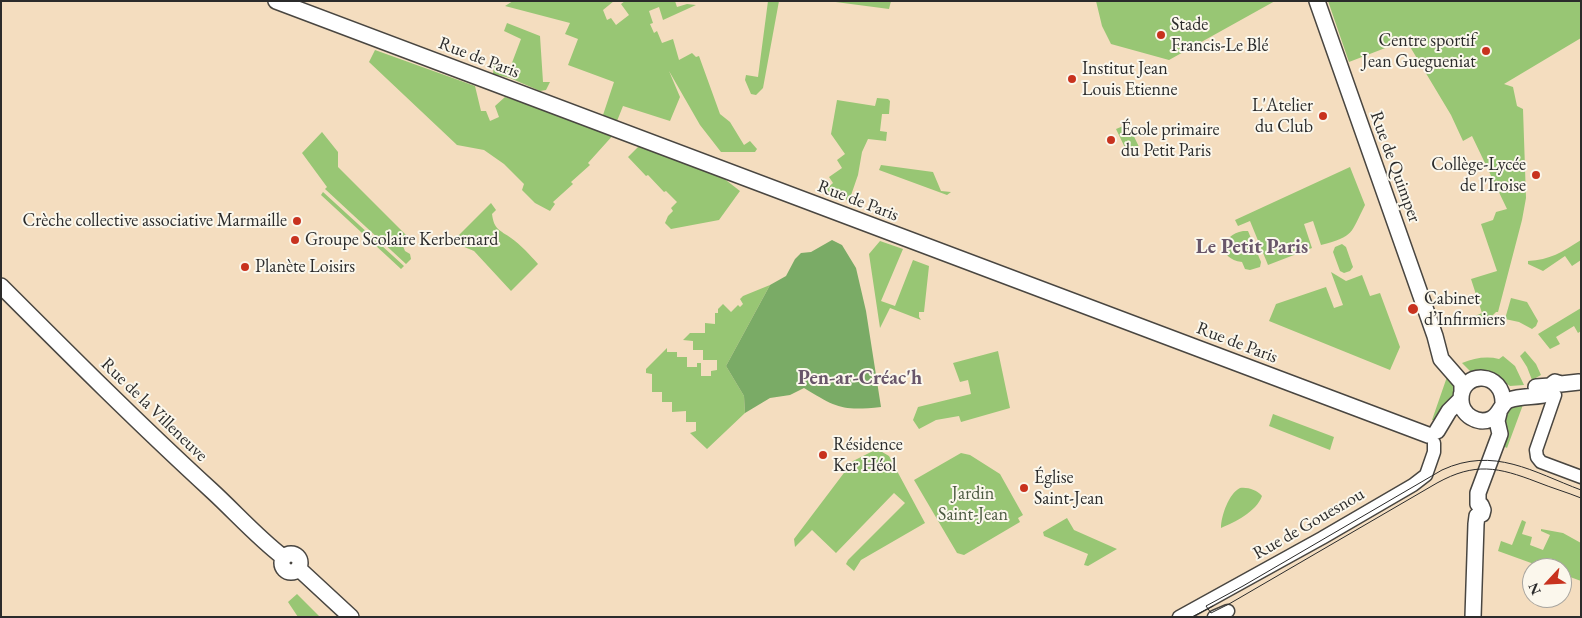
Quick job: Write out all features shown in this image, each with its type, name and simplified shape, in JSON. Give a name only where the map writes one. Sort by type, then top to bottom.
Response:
[{"type":"main road","name":"Rue de Paris","points":[[276,1],[1436,432]]},
{"type":"main road","name":"Rue de Quimper","points":[[1316,1],[1439,345],[1441,358],[1462,383],[1463,402]]},
{"type":"main road","name":"Rue de la Villeneuve","points":[[1,286],[59,345],[231,508],[261,540],[283,557],[288,554],[294,554],[299,559],[295,576],[336,617]]},
{"type":"main road","name":"Rue de Quimper","points":[[1439,345],[1468,377],[1474,379]]},
{"type":"main road","points":[[1436,432],[1461,414],[1467,384],[1474,379],[1482,378],[1490,379],[1497,383],[1501,402],[1497,421],[1500,434],[1478,493],[1473,617]]},
{"type":"main road","points":[[1483,421],[1492,418],[1507,392],[1556,390],[1580,385]]},
{"type":"main road","points":[[1463,402],[1474,419],[1489,425],[1496,443]]},
{"type":"main road","name":"Rue de la Villeneuve","points":[[296,570],[350,617]]},
{"type":"street","points":[[1556,390],[1536,450],[1537,457],[1541,462],[1581,477]]},
{"type":"street","name":"Rue de Gouesnou","points":[[1180,617],[1413,485],[1426,475],[1434,452],[1436,432]]},
{"type":"street","points":[[1214,617],[1228,611]]},
{"type":"green space","points":[[513,1],[614,1],[603,10],[607,20],[611,18],[616,25],[629,15],[621,4],[625,1],[675,1],[677,7],[687,4],[696,5],[663,20],[659,7],[649,11],[653,23],[650,24],[654,33],[657,31],[662,43],[673,39],[679,60],[692,53],[696,57],[699,56],[720,114],[730,122],[744,145],[750,141],[757,149],[755,152],[721,152],[700,125],[669,71],[680,97],[670,121],[623,106],[617,121],[603,115],[614,82],[568,65],[578,39],[565,34],[570,23],[505,6]]},
{"type":"green space","points":[[768,1],[779,1],[763,88],[756,95],[751,94],[745,80],[746,75],[758,77]]},
{"type":"green space","points":[[828,1],[891,1],[889,9]]},
{"type":"green space","name":"Stade Francis-Le Blé","points":[[1096,1],[1275,1],[1169,60],[1111,44],[1102,26]]},
{"type":"green space","name":"Centre sportif Jean Guegueniat","points":[[1328,1],[1581,1],[1581,38],[1504,84],[1513,87],[1517,106],[1523,109],[1526,198],[1498,312],[1486,322],[1480,322],[1475,316],[1482,313],[1471,279],[1497,271],[1481,224],[1493,220],[1496,212],[1507,209],[1472,136],[1463,141],[1451,115],[1406,40],[1349,62]]},
{"type":"green space","points":[[507,23],[540,36],[543,82],[550,82],[546,90],[540,91],[510,78],[493,74],[494,65],[497,63],[510,68],[521,39],[504,31]]},
{"type":"green space","points":[[375,50],[475,86],[481,111],[486,111],[490,121],[499,117],[495,106],[505,97],[615,133],[588,163],[590,165],[571,182],[573,184],[553,202],[555,204],[550,211],[535,203],[522,190],[524,184],[504,164],[484,150],[457,145],[369,62]]},
{"type":"green space","points":[[877,98],[890,101],[889,114],[882,114],[880,131],[887,132],[886,141],[868,139],[862,152],[858,175],[849,201],[825,190],[833,183],[829,177],[842,168],[837,160],[845,154],[831,134],[837,100],[875,106]]},
{"type":"green space","points":[[1128,124],[1140,149],[1128,154],[1116,129]]},
{"type":"green space","points":[[322,132],[338,152],[338,167],[407,236],[410,241],[403,246],[405,251],[410,254],[411,259],[406,264],[325,189],[327,187],[302,153]]},
{"type":"green space","points":[[640,145],[718,174],[740,191],[719,220],[671,229],[665,223],[673,211],[671,208],[677,202],[666,191],[664,192],[648,175],[646,176],[628,157]]},
{"type":"green space","points":[[881,165],[933,172],[941,191],[951,192],[947,195],[879,170]]},
{"type":"green space","points":[[1350,167],[1365,205],[1350,232],[1340,239],[1321,245],[1313,221],[1304,224],[1312,248],[1268,265],[1250,221],[1238,226],[1235,220]]},
{"type":"green space","points":[[323,192],[404,266],[401,269],[321,195]]},
{"type":"green space","points":[[491,203],[496,210],[492,214],[496,227],[518,244],[538,264],[511,291],[474,251],[455,245],[455,239]]},
{"type":"green space","points":[[1243,231],[1248,231],[1261,262],[1260,267],[1250,270],[1245,269],[1242,262],[1234,260],[1226,252],[1226,242],[1230,237]]},
{"type":"green space","points":[[832,240],[842,245],[856,268],[866,311],[881,407],[848,408],[824,400],[804,388],[790,395],[770,398],[745,413],[744,396],[726,366],[770,285],[786,276],[795,259],[801,253],[811,252]]},
{"type":"green space","points":[[1581,240],[1581,260],[1572,266],[1565,256],[1543,271],[1528,264],[1528,261],[1556,255]]},
{"type":"green space","points":[[880,241],[903,249],[881,301],[895,306],[913,260],[929,266],[924,312],[919,312],[921,320],[890,308],[880,328],[869,254]]},
{"type":"green space","points":[[1342,244],[1346,247],[1353,267],[1350,271],[1344,273],[1340,271],[1333,252],[1335,247]]},
{"type":"green space","points":[[1331,272],[1346,281],[1362,275],[1370,296],[1380,293],[1400,347],[1390,370],[1269,321],[1276,304],[1326,287],[1334,308],[1343,305]]},
{"type":"green space","points":[[770,285],[726,366],[744,396],[745,413],[707,449],[690,433],[696,431],[696,422],[686,422],[686,411],[672,412],[672,402],[662,402],[662,392],[652,392],[652,374],[646,373],[646,369],[667,348],[667,352],[677,352],[677,357],[687,357],[687,367],[697,367],[697,363],[701,363],[701,376],[711,376],[711,371],[717,370],[717,360],[703,360],[703,350],[693,350],[693,341],[683,340],[690,333],[705,333],[705,323],[715,324],[715,313],[718,313],[718,309],[723,304],[731,312],[738,305],[740,307],[743,304],[740,299],[743,296]]},
{"type":"green space","points":[[1511,298],[1527,302],[1538,321],[1536,326],[1532,329],[1519,322],[1505,319]]},
{"type":"green space","points":[[1581,308],[1581,331],[1578,333],[1574,326],[1556,337],[1560,344],[1550,349],[1538,334]]},
{"type":"green space","points":[[998,351],[1010,408],[961,422],[959,416],[936,420],[919,429],[913,420],[918,407],[971,394],[968,380],[960,382],[953,363]]},
{"type":"green space","points":[[1525,351],[1536,364],[1541,375],[1532,380],[1520,356]]},
{"type":"green space","points":[[1503,356],[1515,366],[1524,385],[1510,386],[1497,377],[1470,371],[1462,363],[1480,358],[1499,359]]},
{"type":"green space","points":[[1448,374],[1456,383],[1453,397],[1438,413],[1435,420],[1432,420]]},
{"type":"green space","points":[[1524,402],[1507,448],[1503,446],[1503,419],[1510,407]]},
{"type":"green space","points":[[1273,414],[1334,437],[1330,450],[1269,426]]},
{"type":"green space","points":[[877,449],[889,456],[925,523],[861,560],[854,571],[846,564],[905,503],[894,493],[836,553],[812,530],[795,547],[794,539],[853,461]]},
{"type":"green space","name":"Jardin Saint-Jean","points":[[961,453],[970,455],[1000,474],[1023,515],[1018,518],[1020,522],[964,555],[957,553],[914,480]]},
{"type":"green space","points":[[1240,488],[1252,489],[1262,496],[1250,512],[1221,528],[1226,505],[1232,495]]},
{"type":"green space","points":[[1067,518],[1074,530],[1117,549],[1088,566],[1084,565],[1088,554],[1044,536],[1043,532]]},
{"type":"green space","points":[[1522,520],[1526,522],[1522,534],[1532,537],[1530,545],[1543,550],[1550,535],[1541,531],[1541,529],[1563,533],[1581,543],[1581,581],[1572,578],[1572,558],[1522,558],[1522,560],[1498,551],[1501,541],[1512,545]]},
{"type":"green space","points":[[297,594],[320,617],[298,617],[288,602]]},
{"type":"tram line","points":[[1581,490],[1513,464],[1479,460],[1461,463],[1442,470],[1206,606],[1211,613],[1229,604],[1437,483],[1463,472],[1487,469],[1498,470],[1581,498]]},
{"type":"tram line","points":[[1192,617],[1213,606]]},
{"type":"place","name":"Stade Francis-Le Blé","points":[[1161,35]]},
{"type":"place","name":"Centre sportif Jean Guegueniat","points":[[1486,51]]},
{"type":"place","name":"Institut Jean Louis Etienne","points":[[1072,79]]},
{"type":"place","name":"L'Atelier du Club","points":[[1323,116]]},
{"type":"place","name":"École primaire du Petit Paris","points":[[1111,140]]},
{"type":"place","name":"Collège-Lycée de l'Iroise","points":[[1536,175]]},
{"type":"place","name":"Crèche collective associative Marmaille","points":[[297,221]]},
{"type":"place","name":"Groupe Scolaire Kerbernard","points":[[295,240]]},
{"type":"place","name":"Planète Loisirs","points":[[245,267]]},
{"type":"place","name":"Cabinet d’Infirmiers","points":[[1413,309]]},
{"type":"place","name":"Résidence Ker Héol","points":[[823,455]]},
{"type":"place","name":"Église Saint-Jean","points":[[1024,488]]},
{"type":"district","name":"Le Petit Paris","points":[[1252,248]]},
{"type":"district","name":"Pen-ar-Créac'h","points":[[860,379]]}]
